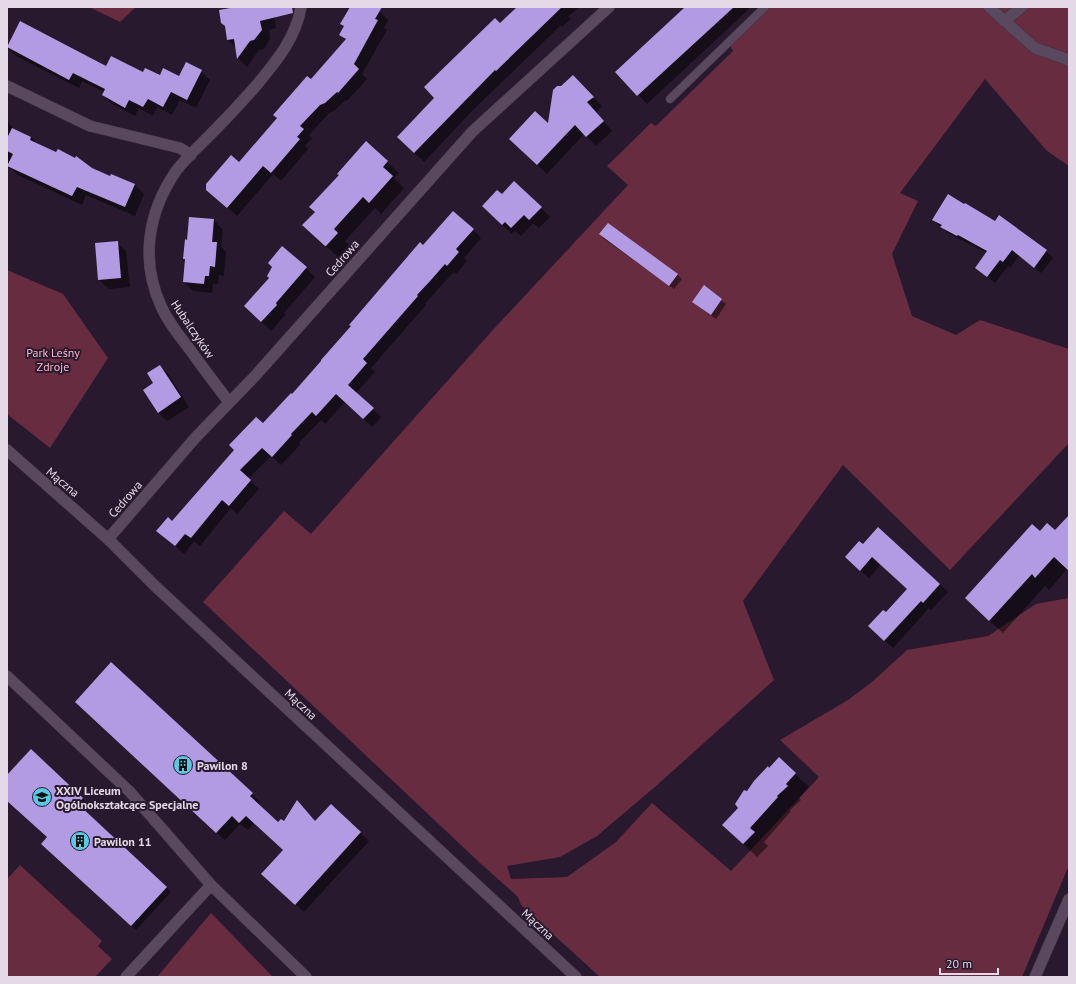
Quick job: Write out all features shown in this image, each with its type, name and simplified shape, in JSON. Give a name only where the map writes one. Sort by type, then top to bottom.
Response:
[{"type":"street","name":"Hubalczyków","points":[[229,402],[177,333],[161,307],[153,284],[149,258],[150,231],[156,208],[165,189],[177,171],[233,111],[281,56],[292,34],[301,7]]},
{"type":"street","name":"Cedrowa","points":[[108,539],[196,437],[255,376],[473,131],[609,7]]},
{"type":"street","points":[[989,7],[1004,22],[1035,48],[1069,60]]},
{"type":"street","points":[[1004,22],[1022,7]]},
{"type":"street","points":[[7,86],[90,126],[180,148],[191,155]]},
{"type":"street","name":"Mączna","points":[[7,450],[108,539],[154,585],[576,977]]},
{"type":"street","points":[[7,676],[130,792],[211,885],[306,977]]},
{"type":"street","points":[[126,977],[211,885]]},
{"type":"street","points":[[1035,977],[1069,899]]},
{"type":"lane","points":[[670,99],[765,7]]},
{"type":"green space","points":[[89,7],[136,7],[120,22]]},
{"type":"green space","points":[[770,7],[1069,7],[1069,166],[1047,151],[985,79],[900,193],[918,201],[892,254],[912,316],[956,335],[980,320],[1069,349],[1069,443],[950,570],[843,465],[743,601],[774,680],[656,786],[597,836],[560,857],[507,866],[511,879],[567,877],[616,842],[652,803],[731,871],[819,777],[780,740],[848,700],[872,682],[907,650],[988,636],[1036,604],[1069,598],[1069,865],[1022,977],[600,977],[521,905],[518,897],[203,602],[284,511],[311,534],[491,332],[628,185],[607,166],[651,123],[656,126],[733,51],[730,46]]},
{"type":"green space","name":"Park Leśny Zdroje","points":[[7,270],[63,294],[108,358],[50,448],[7,414]]},
{"type":"green space","points":[[20,865],[102,941],[98,946],[112,959],[95,977],[7,977],[7,879]]},
{"type":"green space","points":[[211,913],[273,977],[157,977]]},
{"type":"building","points":[[236,7],[292,7],[293,13],[260,21],[262,30],[254,40],[250,41],[237,59],[234,39],[227,40],[225,26],[221,23],[219,10]]},
{"type":"building","points":[[350,7],[382,7],[375,19],[378,20],[354,64],[359,69],[338,93],[337,92],[325,103],[320,105],[300,126],[304,129],[297,137],[300,139],[271,173],[263,166],[227,208],[206,190],[206,184],[231,155],[239,162],[277,118],[273,115],[307,76],[311,79],[346,39],[339,35],[344,26],[340,24]]},
{"type":"building","points":[[517,7],[562,7],[496,71],[495,70],[414,153],[397,137],[434,98],[424,87],[495,18],[500,23]]},
{"type":"building","points":[[685,7],[734,7],[637,96],[615,72]]},
{"type":"building","points":[[20,21],[106,66],[111,56],[143,72],[145,68],[160,75],[163,68],[179,76],[186,62],[202,70],[187,100],[171,92],[163,107],[148,99],[143,107],[129,100],[125,108],[102,95],[105,89],[73,73],[69,80],[7,47]]},
{"type":"building","points":[[573,75],[594,97],[587,102],[604,121],[586,137],[575,125],[537,165],[509,139],[535,111],[548,123],[553,90],[557,86],[561,86]]},
{"type":"building","points":[[12,128],[31,137],[30,140],[56,152],[58,149],[75,158],[76,156],[92,168],[110,176],[111,174],[135,184],[125,207],[77,187],[72,196],[7,166],[13,154],[7,151],[7,138]]},
{"type":"building","points":[[366,141],[388,161],[383,167],[393,176],[369,203],[363,197],[334,229],[338,233],[325,246],[302,225],[315,212],[309,207],[339,175],[337,174]]},
{"type":"building","points":[[514,181],[542,207],[529,220],[524,215],[511,228],[505,222],[502,225],[482,206],[497,190],[502,194]]},
{"type":"building","points":[[948,194],[995,221],[999,215],[1047,250],[1034,268],[1012,250],[1003,262],[1000,260],[987,277],[975,268],[987,251],[940,227],[942,225],[932,220]]},
{"type":"building","points":[[453,211],[474,229],[456,249],[459,252],[447,266],[445,264],[417,295],[418,296],[363,359],[367,363],[348,385],[374,408],[363,419],[336,394],[316,416],[312,412],[272,457],[262,448],[240,470],[251,480],[229,506],[222,500],[191,538],[185,534],[175,546],[156,531],[168,517],[172,521],[234,450],[229,445],[256,417],[263,423],[291,393],[292,394],[351,326],[349,325],[420,242],[423,245]]},
{"type":"building","points":[[189,217],[214,219],[212,242],[217,242],[215,267],[210,266],[209,276],[205,276],[204,284],[183,282],[185,259],[183,259],[185,239],[187,240]]},
{"type":"building","points":[[608,223],[678,274],[669,286],[599,234]]},
{"type":"building","points":[[118,241],[121,278],[98,280],[95,243]]},
{"type":"building","points":[[282,246],[307,267],[276,303],[277,305],[261,322],[244,306],[269,278],[267,276],[272,267],[268,263]]},
{"type":"building","points":[[704,285],[722,299],[711,315],[692,302]]},
{"type":"building","points":[[160,365],[181,397],[158,413],[143,390],[153,383],[147,373]]},
{"type":"building","points":[[1069,515],[1069,571],[1054,557],[1035,578],[1032,574],[989,621],[965,598],[1032,524],[1040,531],[1047,523],[1055,530]]},
{"type":"building","points":[[878,527],[940,584],[923,603],[921,601],[884,641],[868,626],[883,610],[886,612],[907,589],[872,557],[860,571],[845,557],[859,541],[863,544]]},
{"type":"building","name":"Pawilon 8","points":[[111,662],[253,793],[250,796],[278,822],[281,819],[284,821],[297,800],[315,821],[331,804],[361,832],[295,905],[261,874],[283,850],[246,816],[239,823],[232,816],[216,833],[75,702]]},
{"type":"building","name":"Pawilon 11","points":[[31,749],[83,798],[78,804],[167,887],[131,926],[41,844],[47,837],[7,801],[7,775]]},
{"type":"building","points":[[779,757],[796,773],[786,784],[788,786],[777,796],[778,797],[750,828],[755,832],[743,844],[722,825],[738,808],[735,804],[744,790],[747,791],[768,766],[769,768]]},
{"type":"place","name":"Pawilon 8","points":[[183,765]]},
{"type":"place","name":"XXIV Liceum Ogólnokształcące Specjalne","points":[[42,797]]},
{"type":"place","name":"Pawilon 11","points":[[80,841]]}]
